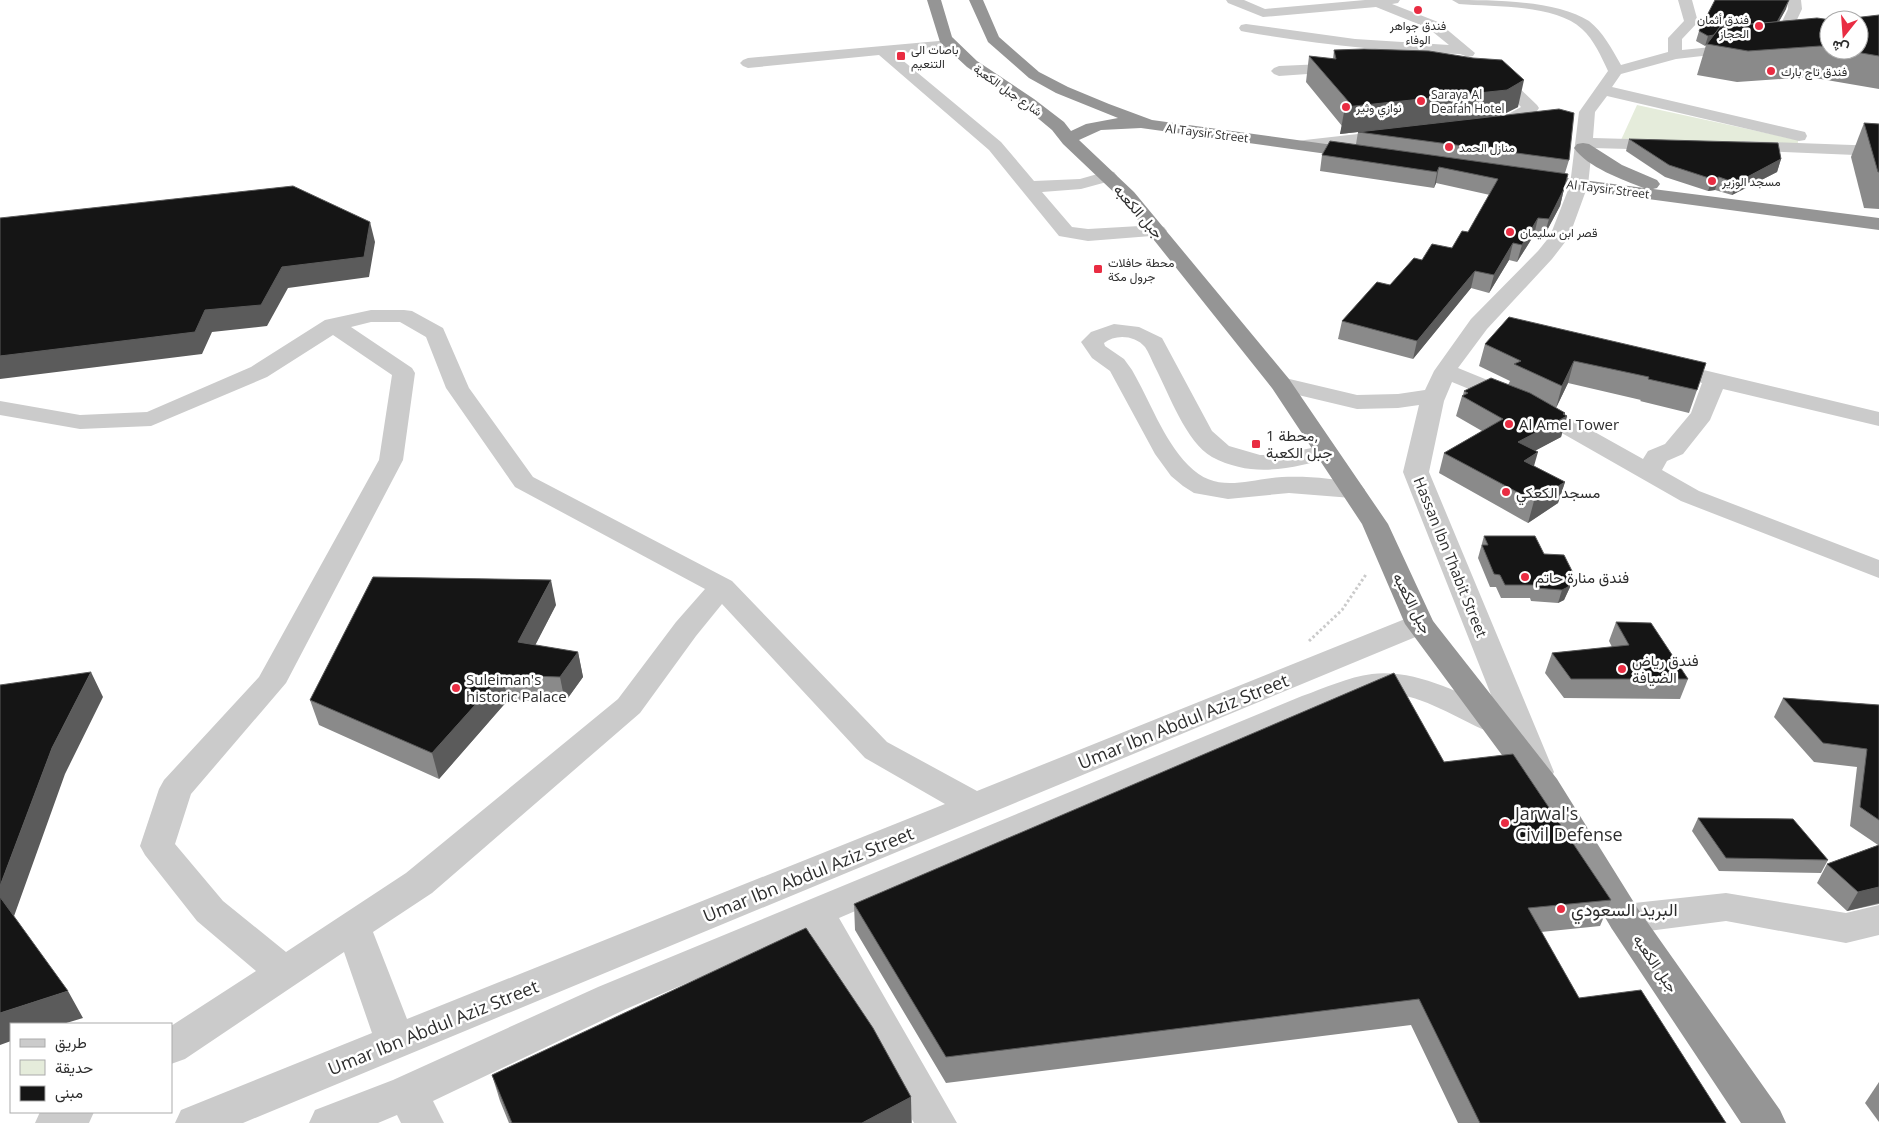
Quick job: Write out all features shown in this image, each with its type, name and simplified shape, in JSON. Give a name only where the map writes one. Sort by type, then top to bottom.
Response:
[{"type":"highway","name":"شارع جبل الكعبة","points":[[934,0],[945,39],[972,64],[1028,102],[1064,133]]},
{"type":"highway","name":"شارع جبل الكعبة","points":[[976,0],[994,39],[1034,75],[1062,90],[1103,107]]},
{"type":"highway","name":"Al Taysir Street","points":[[1103,107],[1149,125],[1378,156]]},
{"type":"highway","points":[[1064,133],[1117,122],[1149,125]]},
{"type":"highway","name":"جبل الكعبه","points":[[1064,133],[1128,196],[1281,384],[1375,524],[1420,624],[1545,788],[1625,919],[1765,1123]]},
{"type":"highway","points":[[1584,145],[1600,161],[1622,173],[1698,199]]},
{"type":"highway","name":"Al Taysir Street","points":[[1512,176],[1879,224]]},
{"type":"street","points":[[1233,0],[1263,13],[1274,26],[1246,28],[1293,46],[1366,45],[1464,50]]},
{"type":"street","points":[[1263,13],[1393,0]]},
{"type":"street","points":[[1459,0],[1558,11],[1582,22],[1605,48],[1616,71]]},
{"type":"street","points":[[1675,55],[1675,38],[1691,22],[1685,0]]},
{"type":"street","points":[[1778,44],[1794,9],[1794,0]]},
{"type":"street","points":[[1377,3],[1433,25],[1464,50],[1481,69],[1503,80],[1530,108],[1505,123]]},
{"type":"street","points":[[1346,6],[1318,24],[1293,46],[1280,77],[1360,68]]},
{"type":"street","points":[[1569,115],[1587,112],[1616,71],[1675,55],[1795,43]]},
{"type":"street","points":[[748,63],[950,44]]},
{"type":"street","points":[[882,50],[995,146],[1066,232],[1088,235],[1157,231]]},
{"type":"street","points":[[1603,90],[1854,149]]},
{"type":"street","name":"Hassan Ibn Thabit Street","points":[[1545,788],[1416,472],[1434,396],[1445,371],[1488,327],[1559,237],[1579,186],[1587,112]]},
{"type":"street","points":[[1467,127],[1541,118]]},
{"type":"street","points":[[1305,145],[1410,134]]},
{"type":"street","points":[[1584,145],[1680,145]]},
{"type":"street","points":[[1728,146],[1879,151]]},
{"type":"street","points":[[1030,187],[1081,184],[1108,176]]},
{"type":"street","points":[[0,408],[80,422],[151,419],[259,372],[334,325],[371,316],[404,316],[436,333],[458,388],[524,482],[722,587],[876,750],[977,806]]},
{"type":"street","points":[[284,972],[210,910],[157,846],[176,789],[271,683],[391,460],[404,373],[334,325]]},
{"type":"street","points":[[1326,452],[1277,463],[1260,463],[1247,461],[1220,451],[1202,435],[1154,342],[1146,336],[1124,330],[1110,331],[1098,335],[1092,342],[1097,353],[1116,365],[1163,446],[1180,471],[1195,483],[1208,490],[1229,492],[1279,485],[1304,485],[1352,490]]},
{"type":"street","points":[[1649,364],[1879,419]]},
{"type":"street","points":[[1445,371],[1533,407],[1690,496],[1879,570]]},
{"type":"street","points":[[1648,472],[1657,456],[1674,449],[1702,415],[1715,379]]},
{"type":"street","points":[[1281,384],[1357,402],[1398,401],[1434,396]]},
{"type":"street","points":[[172,1046],[419,883],[629,706],[686,629],[722,587]]},
{"type":"street","name":"Umar Ibn Abdul Aziz Street","points":[[196,1123],[596,962],[1420,624]]},
{"type":"street","name":"Umar Ibn Abdul Aziz Street","points":[[330,1123],[415,1108],[612,998],[1313,703],[1371,684],[1397,683],[1430,693],[1494,721]]},
{"type":"street","points":[[1625,919],[1726,907],[1846,928],[1879,920]]},
{"type":"street","points":[[817,912],[936,1123]]},
{"type":"street","points":[[354,927],[396,1041]]},
{"type":"street","points":[[56,1123],[71,1113]]},
{"type":"green space","points":[[1637,105],[1798,140],[1798,145],[1621,140]]},
{"type":"building","points":[[1715,0],[1789,0],[1777,22],[1720,27],[1714,35],[1708,36],[1699,31]]},
{"type":"building","points":[[1879,15],[1879,56],[1869,54],[1869,16]]},
{"type":"building","points":[[1819,18],[1819,46],[1748,51],[1707,44],[1720,27]]},
{"type":"building","points":[[1334,50],[1429,51],[1473,58],[1502,60],[1524,80],[1507,90],[1345,107],[1348,101],[1309,56],[1336,59]]},
{"type":"building","points":[[1559,109],[1574,113],[1569,160],[1358,132]]},
{"type":"building","points":[[1864,123],[1879,124],[1879,172],[1878,172]]},
{"type":"building","points":[[1629,139],[1778,143],[1781,159],[1736,183],[1719,177],[1712,179],[1669,165]]},
{"type":"building","points":[[1330,141],[1568,174],[1564,189],[1549,219],[1538,218],[1522,245],[1513,243],[1494,275],[1475,271],[1417,341],[1342,321],[1377,282],[1390,285],[1414,258],[1422,260],[1432,244],[1452,248],[1462,231],[1468,232],[1498,179],[1439,167],[1437,172],[1322,155]]},
{"type":"building","points":[[293,186],[370,222],[364,257],[282,267],[261,305],[205,310],[195,332],[0,356],[0,218]]},
{"type":"building","points":[[1509,317],[1706,363],[1697,390],[1648,379],[1649,377],[1574,361],[1562,386],[1514,364],[1521,361],[1485,344]]},
{"type":"building","points":[[1491,378],[1530,393],[1567,416],[1518,442],[1538,452],[1524,461],[1565,482],[1534,501],[1444,453],[1503,419],[1462,396],[1468,393],[1464,391]]},
{"type":"building","name":"فندق منارة حاتم","points":[[1484,536],[1535,536],[1544,554],[1564,555],[1574,575],[1568,587],[1562,590],[1535,588],[1534,585],[1505,585],[1500,575],[1494,574],[1482,545],[1488,545]]},
{"type":"building","name":"Suleiman's historic Palace","points":[[373,577],[551,580],[518,642],[578,652],[560,677],[502,675],[432,753],[310,700]]},
{"type":"building","points":[[1616,622],[1651,623],[1688,679],[1571,679],[1552,653],[1629,645]]},
{"type":"building","points":[[91,672],[52,748],[0,886],[0,685]]},
{"type":"building","points":[[1394,673],[1444,762],[1513,754],[1611,900],[1528,908],[1579,998],[1641,990],[1726,1123],[1480,1123],[1419,999],[946,1057],[854,904]]},
{"type":"building","points":[[1783,698],[1879,705],[1879,820],[1860,807],[1867,749],[1823,743]]},
{"type":"building","points":[[1698,818],[1793,819],[1828,860],[1726,858]]},
{"type":"building","points":[[1879,845],[1879,887],[1858,892],[1827,864]]},
{"type":"building","points":[[0,897],[68,991],[0,1013]]},
{"type":"building","points":[[806,928],[873,1028],[911,1097],[862,1123],[512,1123],[492,1075]]},
{"type":"place","name":"فندق جواهر الوفاء","points":[[1418,10]]},
{"type":"place","name":"فندق أثمان الحجاز","points":[[1759,26]]},
{"type":"place","name":"باصات الى التنعيم","points":[[901,56]]},
{"type":"place","name":"فندق تاج بارك","points":[[1771,71]]},
{"type":"place","name":"Saraya Al Deafah Hotel","points":[[1421,101]]},
{"type":"place","name":"نوازي وثير","points":[[1346,107]]},
{"type":"place","name":"منازل الحمد","points":[[1449,147]]},
{"type":"place","name":"مسجد الوزير","points":[[1712,181]]},
{"type":"place","name":"قصر ابن سليمان","points":[[1510,232]]},
{"type":"place","name":"محطة حافلات جرول مكة","points":[[1098,269]]},
{"type":"place","name":"Al Amel Tower","points":[[1509,424]]},
{"type":"place","name":"محطة 1, جبل الكعبة","points":[[1256,444]]},
{"type":"place","name":"مسجد الكعكي","points":[[1506,492]]},
{"type":"place","name":"فندق منارة حاتم","points":[[1525,577]]},
{"type":"place","name":"فندق رياض الضيافة","points":[[1622,669]]},
{"type":"place","name":"Suleiman's historic Palace","points":[[456,688]]},
{"type":"place","name":"Jarwal's Civil Defense","points":[[1505,823]]},
{"type":"place","name":"البريد السعودي","points":[[1561,909]]}]
